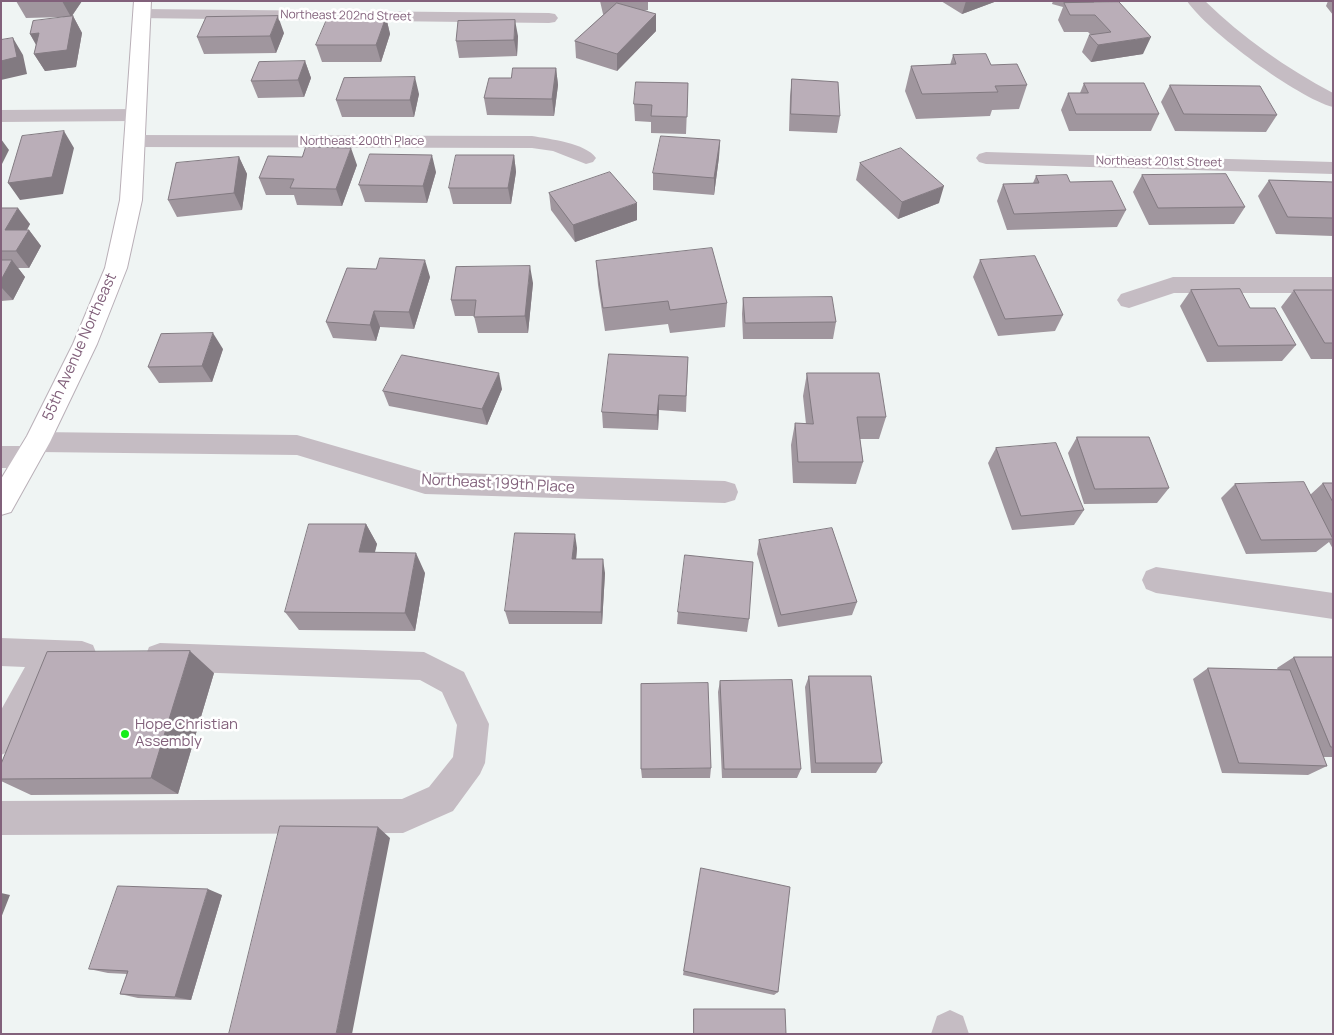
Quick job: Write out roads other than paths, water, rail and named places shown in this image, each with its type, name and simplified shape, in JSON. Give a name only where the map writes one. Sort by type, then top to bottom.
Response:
[{"type":"main road","name":"55th Avenue Northeast","points":[[1,504],[32,449],[85,344],[116,268],[131,200],[143,8]]},
{"type":"street","points":[[1195,1],[1224,30],[1257,57],[1333,101]]},
{"type":"street","name":"Northeast 202nd Street","points":[[143,8],[549,18]]},
{"type":"street","points":[[1,116],[135,115]]},
{"type":"street","name":"Northeast 200th Place","points":[[135,141],[532,142],[558,146],[586,158]]},
{"type":"street","name":"Northeast 201st Street","points":[[986,158],[1333,168]]},
{"type":"street","points":[[1128,300],[1172,285],[1333,285]]},
{"type":"street","name":"Northeast 199th Place","points":[[1,458],[32,449],[297,445],[425,483],[725,492]]},
{"type":"street","points":[[1156,580],[1333,606]]},
{"type":"street","points":[[1,652],[424,666],[453,682],[473,724],[469,763],[440,799],[403,816],[1,818]]},
{"type":"street","points":[[1,739],[19,711],[47,654]]},
{"type":"place","name":"Hope Christian Assembly","points":[[125,734]]}]
